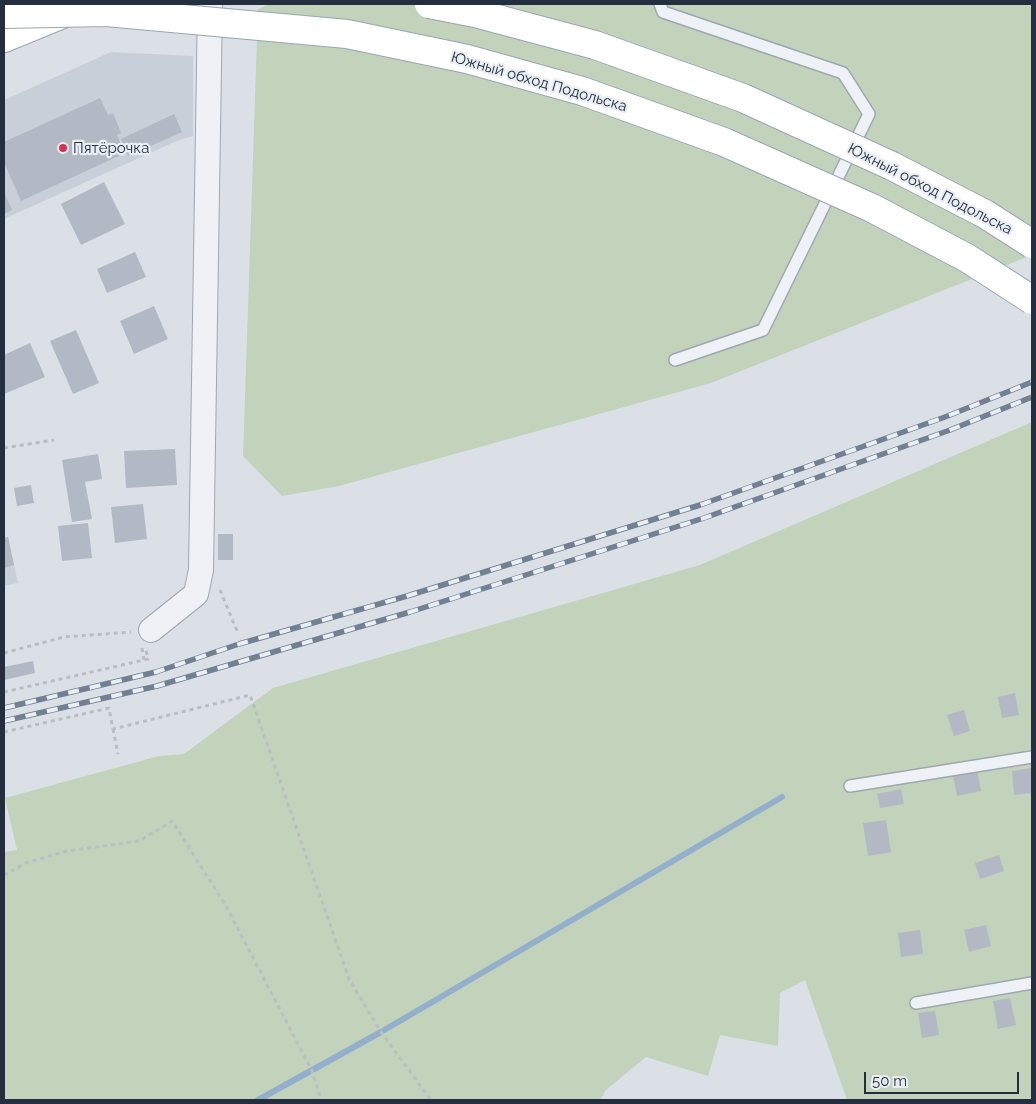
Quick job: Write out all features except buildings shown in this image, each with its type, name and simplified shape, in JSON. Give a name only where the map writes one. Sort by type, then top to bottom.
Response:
[{"type":"main road","points":[[4,15],[31,4]]},
{"type":"main road","points":[[4,38],[85,4]]},
{"type":"main road","name":"Южный обход Подольска","points":[[429,4],[475,13],[595,45],[743,98],[892,166],[985,214],[1032,244]]},
{"type":"main road","name":"Южный обход Подольска","points":[[4,15],[106,12],[347,34],[467,59],[582,91],[724,142],[872,208],[967,258],[1032,300]]},
{"type":"street","points":[[151,630],[196,594],[201,570],[210,4]]},
{"type":"lane","points":[[660,4],[663,12],[843,73],[869,114],[763,330],[675,360]]},
{"type":"lane","points":[[850,786],[1032,757]]},
{"type":"lane","points":[[916,1003],[1032,983]]},
{"type":"path","points":[[4,448],[54,440]]},
{"type":"path","points":[[4,653],[64,637],[151,630]]},
{"type":"path","points":[[4,692],[144,660],[145,654]]},
{"type":"path","points":[[113,729],[250,695],[348,979],[381,1032],[431,1100]]},
{"type":"path","points":[[4,732],[109,708],[118,754]]},
{"type":"path","points":[[4,875],[26,863],[67,851],[139,841],[172,821],[226,906],[312,1071],[321,1100]]},
{"type":"shaded area","points":[[111,52],[193,56],[193,136],[179,140],[4,219],[4,100]]},
{"type":"shaded area","points":[[8,537],[18,583],[4,586],[4,538]]},
{"type":"green space","points":[[270,4],[1032,4],[1032,255],[711,383],[339,486],[282,496],[243,456],[258,9]]},
{"type":"green space","points":[[1032,422],[1032,1100],[847,1100],[805,980],[780,993],[778,1046],[720,1035],[708,1076],[646,1057],[606,1090],[600,1100],[4,1100],[4,852],[17,850],[5,798],[159,756],[184,754],[273,688],[700,565]]},
{"type":"waterway","points":[[258,1100],[381,1032],[782,797]]},
{"type":"railway","points":[[4,708],[156,672],[239,644],[407,596],[700,505],[945,417],[1032,382]]},
{"type":"railway","points":[[4,721],[157,686],[410,612],[704,518],[950,430],[1032,397]]},
{"type":"place","name":"Пятёрочка","points":[[63,148]]}]
